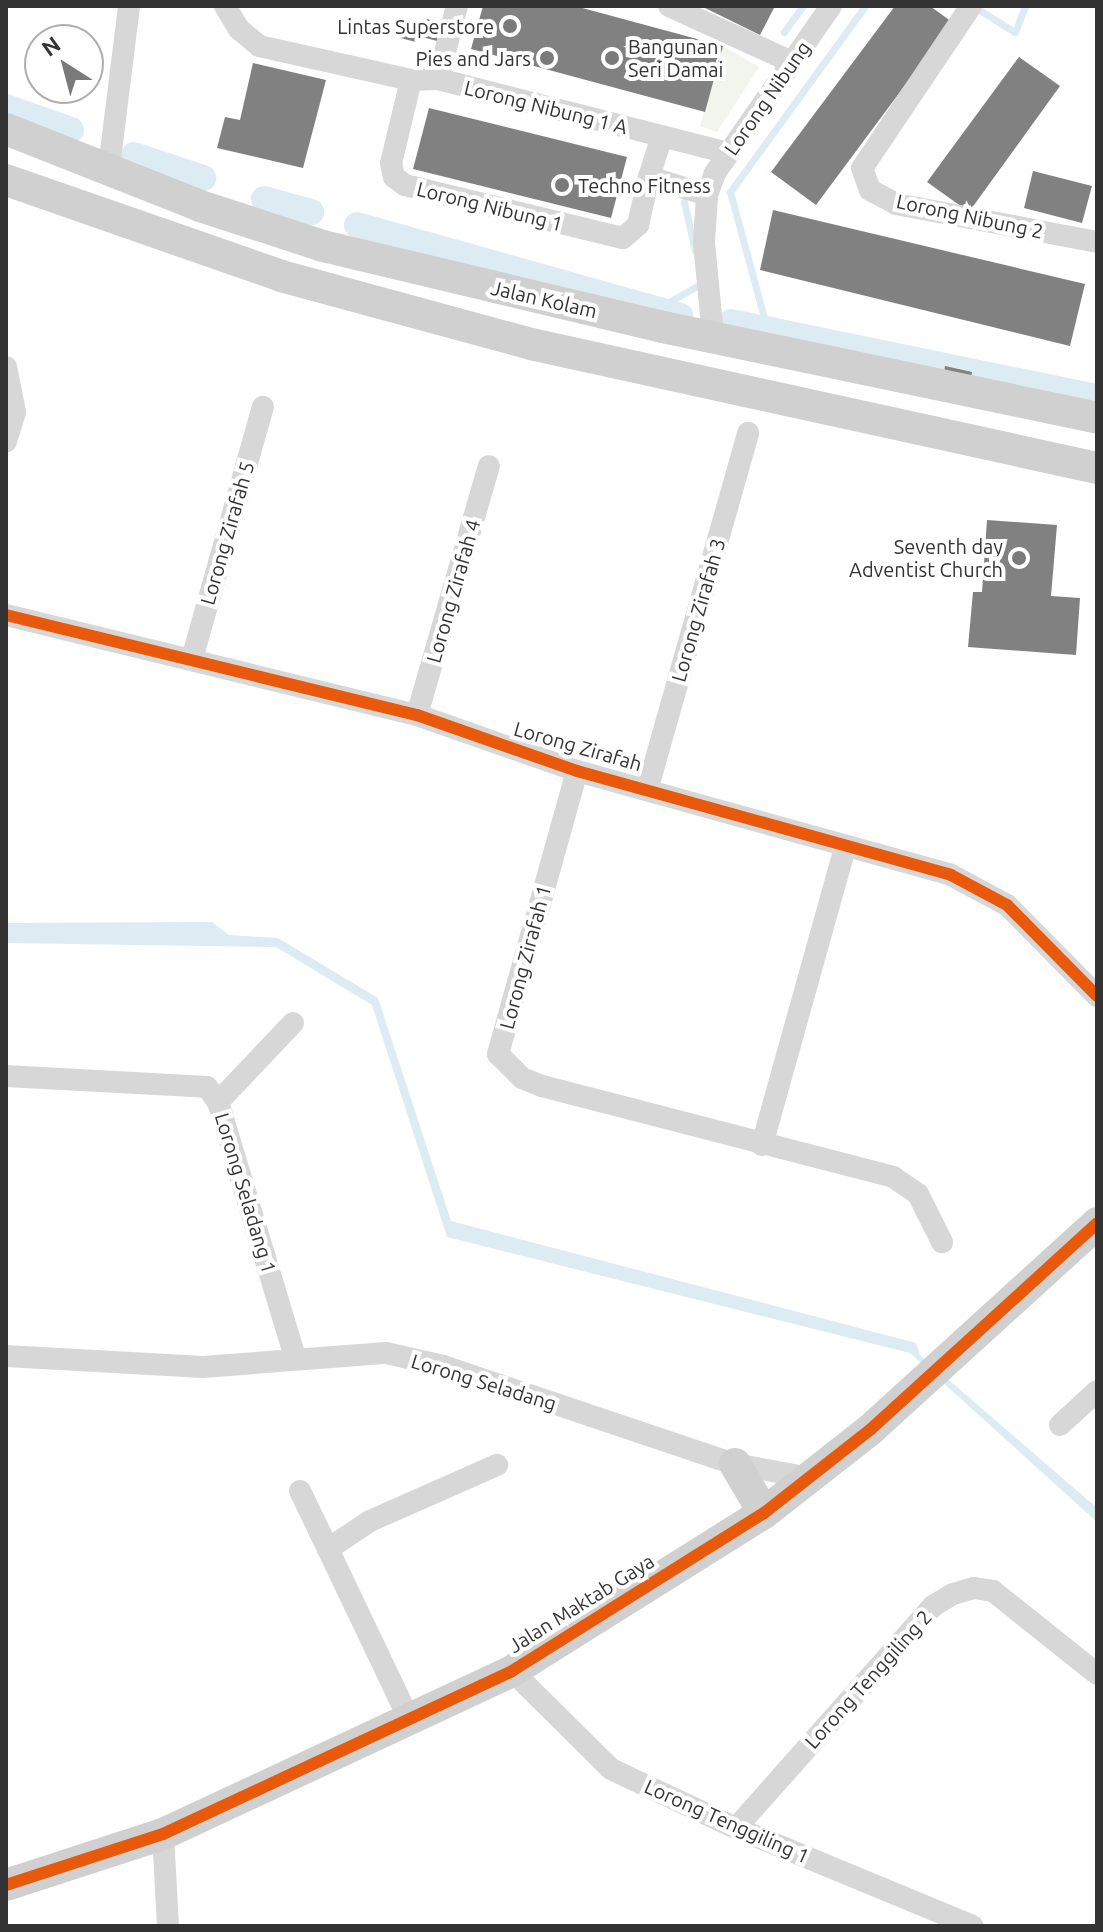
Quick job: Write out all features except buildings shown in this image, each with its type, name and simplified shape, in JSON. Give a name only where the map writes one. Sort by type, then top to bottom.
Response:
[{"type":"main road","name":"Jalan Kolam","points":[[6,129],[109,167],[200,206],[323,246],[713,336],[1097,418]]},
{"type":"main road","points":[[109,167],[125,210],[140,229]]},
{"type":"main road","points":[[6,180],[281,276],[502,336],[770,398],[1097,468]]},
{"type":"main road","points":[[713,336],[739,376],[770,398]]},
{"type":"main road","name":"Jalan Maktab Gaya","points":[[6,1885],[163,1834],[512,1671],[764,1513],[809,1478],[1097,1223]]},
{"type":"main road","points":[[735,1464],[764,1513]]},
{"type":"street","points":[[109,167],[129,6]]},
{"type":"street","points":[[225,6],[239,29],[259,46],[411,80],[438,79]]},
{"type":"street","name":"Lorong Nibung 1 A","points":[[457,6],[438,79],[728,153]]},
{"type":"street","points":[[669,6],[792,62]]},
{"type":"street","name":"Lorong Nibung","points":[[713,336],[704,242],[707,195],[728,153],[831,6]]},
{"type":"street","name":"Lorong Nibung 2","points":[[971,6],[862,168],[870,190],[896,204],[1097,242]]},
{"type":"street","name":"Lorong Nibung 1","points":[[411,80],[391,163],[394,177],[405,185],[623,238],[638,225],[649,177]]},
{"type":"street","points":[[662,136],[649,177],[707,195]]},
{"type":"street","points":[[6,367],[15,412],[6,442]]},
{"type":"street","name":"Lorong Zirafah 5","points":[[192,659],[263,407]]},
{"type":"street","name":"Lorong Zirafah 3","points":[[648,787],[748,433]]},
{"type":"street","name":"Lorong Zirafah 4","points":[[417,715],[489,466]]},
{"type":"street","name":"Lorong Zirafah","points":[[6,615],[417,715],[577,771],[648,787],[845,847],[951,875],[1007,905],[1094,986]]},
{"type":"street","name":"Lorong Zirafah 1","points":[[577,771],[498,1054],[522,1078],[542,1086],[893,1177],[918,1194],[942,1242]]},
{"type":"street","points":[[762,1145],[845,847]]},
{"type":"street","points":[[218,1102],[293,1023]]},
{"type":"street","name":"Lorong Seladang 1","points":[[6,1076],[207,1087],[218,1102],[295,1357]]},
{"type":"street","name":"Lorong Seladang","points":[[6,1356],[203,1367],[295,1357],[386,1353],[443,1366],[735,1464],[809,1478]]},
{"type":"street","points":[[1060,1425],[1097,1391]]},
{"type":"street","points":[[328,1549],[370,1521],[497,1465]]},
{"type":"street","points":[[300,1491],[409,1719]]},
{"type":"street","name":"Lorong Tenggiling 2","points":[[736,1828],[933,1606],[953,1594],[974,1588],[993,1591],[1097,1674]]},
{"type":"street","name":"Lorong Tenggiling 1","points":[[512,1671],[611,1769],[736,1828],[973,1926]]},
{"type":"street","points":[[163,1834],[168,1926]]},
{"type":"shaded area","points":[[723,46],[759,67],[717,132],[700,126]]},
{"type":"shaded area","points":[[212,922],[229,935],[278,938],[378,998],[451,1221],[916,1343],[920,1355],[1097,1508],[1097,1522],[910,1353],[447,1237],[372,1005],[276,947],[6,943],[6,923]]},
{"type":"waterway","points":[[784,32],[803,6]]},
{"type":"waterway","points":[[766,325],[730,192],[865,6]]},
{"type":"waterway","points":[[981,11],[1015,32],[1025,6]]},
{"type":"waterway","points":[[6,107],[71,130]]},
{"type":"waterway","points":[[134,155],[203,178]]},
{"type":"waterway","points":[[264,199],[311,212]]},
{"type":"waterway","points":[[684,202],[695,251]]},
{"type":"waterway","points":[[357,225],[680,316]]},
{"type":"waterway","points":[[657,309],[702,283]]},
{"type":"waterway","points":[[731,322],[1097,397]]},
{"type":"cycle path","points":[[6,615],[417,715],[577,771],[951,875],[1007,905],[1097,996]]},
{"type":"cycle path","points":[[6,1885],[163,1834],[512,1671],[764,1513],[871,1429],[1097,1223]]},
{"type":"place","name":"Lintas Superstore","points":[[510,26]]},
{"type":"place","name":"Pies and Jars","points":[[547,58]]},
{"type":"place","name":"Bangunan Seri Damai","points":[[612,58]]},
{"type":"place","name":"Techno Fitness","points":[[562,185]]},
{"type":"place","name":"Seventh day Adventist Church","points":[[1019,558]]}]
